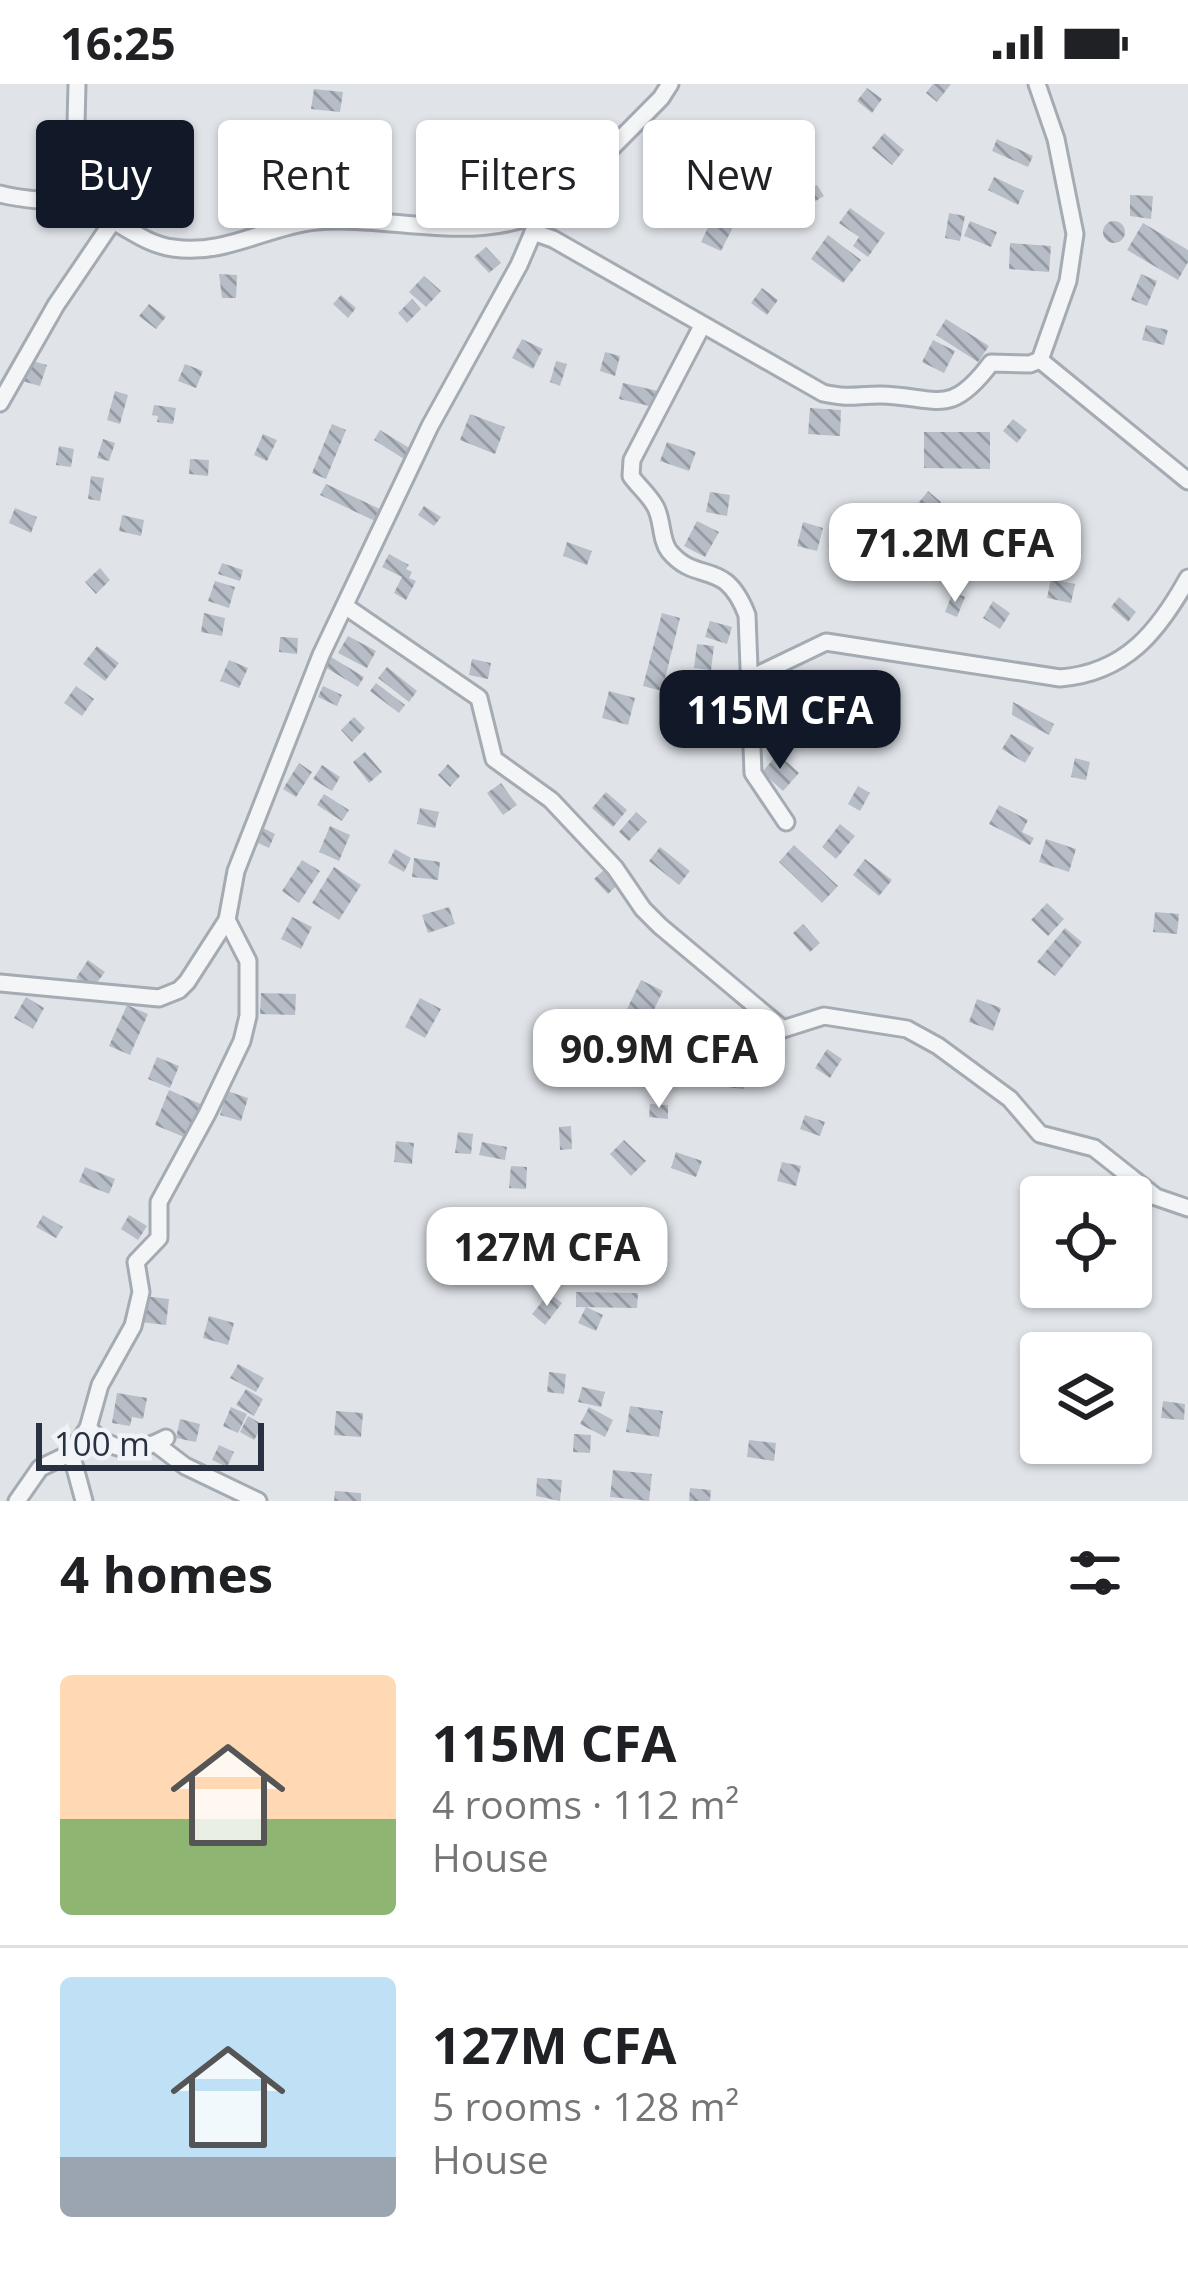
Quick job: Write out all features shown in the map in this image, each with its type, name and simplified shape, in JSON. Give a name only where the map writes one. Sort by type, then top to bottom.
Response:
[{"type":"street","points":[[76,120],[77,84]]},
{"type":"street","points":[[619,140],[670,84]]},
{"type":"street","points":[[533,232],[823,393],[853,400],[879,395],[938,403],[971,389],[991,363],[1040,360],[1068,281],[1075,234],[1056,139],[1037,84]]},
{"type":"street","points":[[0,194],[36,199]]},
{"type":"street","points":[[128,228],[170,248],[208,249],[314,221],[416,225]]},
{"type":"street","points":[[0,403],[56,305],[108,228]]},
{"type":"street","points":[[0,983],[148,998],[170,995],[188,982],[227,920],[236,872],[345,606],[430,426],[535,228]]},
{"type":"street","points":[[703,326],[632,460],[631,476],[656,506],[667,550],[690,567],[726,579],[739,595],[747,614],[753,773],[786,822]]},
{"type":"street","points":[[1040,360],[1188,481]]},
{"type":"street","points":[[751,678],[826,642],[1043,676],[1080,676],[1112,666],[1142,645],[1159,627],[1188,578]]},
{"type":"street","points":[[345,606],[478,698],[494,759],[551,800],[615,868],[643,909],[783,1029],[824,1016],[907,1029],[1010,1099],[1040,1134],[1094,1148],[1156,1197],[1188,1208]]},
{"type":"street","points":[[17,1501],[40,1468],[71,1453],[88,1428],[100,1385],[133,1326],[141,1292],[136,1262],[159,1238],[159,1202],[242,1041],[251,977],[227,920]]},
{"type":"street","points":[[88,1428],[116,1449],[135,1449],[166,1438],[156,1444],[185,1466],[258,1501]]},
{"type":"street","points":[[71,1453],[84,1501]]},
{"type":"building","points":[[933,84],[951,84],[937,102],[926,93]]},
{"type":"building","points":[[867,88],[882,99],[872,113],[857,101]]},
{"type":"building","points":[[314,89],[343,92],[340,112],[311,109]]},
{"type":"building","points":[[884,133],[904,150],[892,165],[872,148]]},
{"type":"building","points":[[997,139],[1033,156],[1028,167],[992,151]]},
{"type":"building","points":[[994,177],[1024,191],[1018,205],[988,190]]},
{"type":"building","points":[[1130,195],[1153,196],[1151,219],[1130,216]]},
{"type":"building","points":[[850,208],[885,233],[868,257],[853,246],[859,237],[839,223]]},
{"type":"building","points":[[949,213],[965,216],[960,241],[945,238]]},
{"type":"building","points":[[970,221],[997,232],[991,247],[964,236]]},
{"type":"building","points":[[1114,221],[1125,232],[1114,243],[1103,232]]},
{"type":"building","points":[[1143,223],[1188,250],[1188,262],[1178,280],[1127,250]]},
{"type":"building","points":[[708,228],[732,228],[721,251],[701,242]]},
{"type":"building","points":[[828,235],[861,260],[843,283],[811,259]]},
{"type":"building","points":[[1010,243],[1051,246],[1049,272],[1009,269]]},
{"type":"building","points":[[486,247],[501,263],[489,273],[474,257]]},
{"type":"building","points":[[219,274],[237,275],[236,298],[222,298]]},
{"type":"building","points":[[1141,274],[1157,281],[1147,306],[1131,300]]},
{"type":"building","points":[[424,276],[441,291],[426,307],[409,292]]},
{"type":"building","points":[[762,288],[778,300],[767,315],[751,303]]},
{"type":"building","points":[[341,295],[356,308],[348,318],[333,304]]},
{"type":"building","points":[[412,299],[421,309],[407,323],[398,313]]},
{"type":"building","points":[[149,304],[166,317],[156,329],[139,316]]},
{"type":"building","points":[[946,319],[989,346],[978,362],[936,335]]},
{"type":"building","points":[[1146,325],[1168,330],[1164,345],[1142,340]]},
{"type":"building","points":[[522,339],[543,349],[533,369],[512,358]]},
{"type":"building","points":[[933,340],[955,351],[944,373],[922,362]]},
{"type":"building","points":[[605,352],[620,356],[615,376],[600,371]]},
{"type":"building","points":[[29,360],[47,365],[40,386],[22,381]]},
{"type":"building","points":[[556,361],[567,364],[560,386],[550,382]]},
{"type":"building","points":[[185,364],[203,371],[196,388],[178,381]]},
{"type":"building","points":[[623,383],[658,391],[654,407],[619,399]]},
{"type":"building","points":[[115,391],[128,395],[120,424],[107,420]]},
{"type":"building","points":[[154,405],[176,408],[173,424],[157,422],[158,416],[152,415]]},
{"type":"building","points":[[810,408],[841,410],[840,436],[808,434]]},
{"type":"building","points":[[470,414],[505,427],[495,454],[460,440]]},
{"type":"building","points":[[1013,419],[1027,430],[1017,443],[1003,431]]},
{"type":"building","points":[[332,424],[346,430],[326,479],[312,473]]},
{"type":"building","points":[[380,430],[411,449],[404,459],[374,440]]},
{"type":"building","points":[[924,432],[990,432],[990,469],[924,468]]},
{"type":"building","points":[[263,434],[277,440],[267,461],[254,455]]},
{"type":"building","points":[[103,439],[115,443],[109,461],[97,458]]},
{"type":"building","points":[[667,442],[696,452],[689,471],[660,461]]},
{"type":"building","points":[[59,446],[74,449],[71,467],[56,465]]},
{"type":"building","points":[[190,459],[209,460],[208,476],[189,474]]},
{"type":"building","points":[[91,476],[104,478],[100,501],[88,499]]},
{"type":"building","points":[[326,484],[380,509],[375,521],[320,495]]},
{"type":"building","points":[[928,491],[941,502],[921,527],[908,516]]},
{"type":"building","points":[[710,492],[730,495],[727,516],[706,512]]},
{"type":"building","points":[[424,506],[441,517],[434,526],[418,515]]},
{"type":"building","points":[[1052,507],[1065,521],[1048,538],[1034,523]]},
{"type":"building","points":[[15,508],[37,517],[31,533],[9,523]]},
{"type":"building","points":[[122,515],[144,520],[141,536],[119,531]]},
{"type":"building","points":[[697,521],[719,532],[705,557],[684,546]]},
{"type":"building","points":[[803,522],[823,528],[817,551],[797,546]]},
{"type":"building","points":[[837,533],[858,547],[850,560],[828,546]]},
{"type":"building","points":[[567,542],[592,551],[587,565],[563,556]]},
{"type":"building","points":[[389,554],[409,565],[409,578],[416,581],[406,600],[394,593],[402,577],[382,567]]},
{"type":"building","points":[[222,563],[243,570],[240,581],[218,574]]},
{"type":"building","points":[[100,568],[110,580],[96,594],[85,582]]},
{"type":"building","points":[[1051,579],[1075,584],[1071,603],[1047,598]]},
{"type":"building","points":[[215,581],[235,587],[229,608],[208,601]]},
{"type":"building","points":[[953,592],[965,597],[957,617],[945,612]]},
{"type":"building","points":[[1119,597],[1136,612],[1128,622],[1111,607]]},
{"type":"building","points":[[993,601],[1010,613],[1000,629],[983,618]]},
{"type":"building","points":[[204,613],[225,618],[222,636],[201,632]]},
{"type":"building","points":[[662,613],[680,618],[662,691],[643,686]]},
{"type":"building","points":[[710,621],[732,627],[727,644],[705,637]]},
{"type":"building","points":[[348,636],[376,651],[367,668],[338,653]]},
{"type":"building","points":[[280,637],[298,638],[297,654],[279,652]]},
{"type":"building","points":[[697,644],[714,646],[711,670],[694,668]]},
{"type":"building","points":[[97,646],[119,663],[105,681],[83,664]]},
{"type":"building","points":[[331,657],[364,677],[358,687],[325,667]]},
{"type":"building","points":[[472,659],[491,663],[488,679],[469,675]]},
{"type":"building","points":[[229,660],[248,668],[239,688],[220,681]]},
{"type":"building","points":[[387,667],[417,691],[409,702],[378,678]]},
{"type":"building","points":[[376,683],[405,705],[399,713],[370,691]]},
{"type":"building","points":[[76,686],[94,699],[82,716],[64,703]]},
{"type":"building","points":[[323,686],[342,695],[337,706],[318,697]]},
{"type":"building","points":[[609,691],[635,698],[628,725],[602,718]]},
{"type":"building","points":[[1013,702],[1054,724],[1049,735],[1012,715]]},
{"type":"building","points":[[354,717],[365,728],[352,742],[341,730]]},
{"type":"building","points":[[1011,734],[1034,748],[1025,763],[1002,749]]},
{"type":"building","points":[[365,752],[382,772],[369,783],[353,762]]},
{"type":"building","points":[[778,754],[799,773],[783,791],[762,772]]},
{"type":"building","points":[[1075,758],[1090,762],[1086,780],[1071,777]]},
{"type":"building","points":[[299,763],[312,772],[296,797],[283,789]]},
{"type":"building","points":[[448,764],[460,776],[450,787],[438,775]]},
{"type":"building","points":[[322,765],[340,777],[332,791],[313,779]]},
{"type":"building","points":[[501,783],[517,805],[503,815],[487,793]]},
{"type":"building","points":[[858,786],[870,793],[860,811],[848,804]]},
{"type":"building","points":[[606,792],[627,810],[613,827],[592,808]]},
{"type":"building","points":[[324,794],[349,810],[342,821],[317,805]]},
{"type":"building","points":[[999,805],[1028,820],[1022,832],[1034,838],[1030,845],[989,824]]},
{"type":"building","points":[[420,808],[439,812],[435,828],[417,824]]},
{"type":"building","points":[[636,812],[647,822],[629,841],[619,832]]},
{"type":"building","points":[[840,824],[855,836],[836,859],[822,847]]},
{"type":"building","points":[[330,826],[350,835],[339,861],[319,852]]},
{"type":"building","points":[[261,827],[275,834],[269,848],[254,841]]},
{"type":"building","points":[[1046,839],[1076,849],[1069,872],[1039,862]]},
{"type":"building","points":[[794,845],[838,886],[822,903],[779,862]]},
{"type":"building","points":[[660,847],[690,871],[679,885],[649,861]]},
{"type":"building","points":[[395,849],[411,858],[404,872],[388,863]]},
{"type":"building","points":[[414,858],[440,862],[438,880],[412,877]]},
{"type":"building","points":[[865,859],[892,880],[879,896],[853,875]]},
{"type":"building","points":[[302,860],[320,871],[299,903],[282,891]]},
{"type":"building","points":[[334,867],[361,885],[339,920],[312,903]]},
{"type":"building","points":[[607,867],[621,882],[608,894],[594,879]]},
{"type":"building","points":[[1047,903],[1064,919],[1048,936],[1031,920]]},
{"type":"building","points":[[449,907],[455,924],[428,933],[422,915]]},
{"type":"building","points":[[1155,912],[1179,914],[1177,934],[1153,932]]},
{"type":"building","points":[[292,917],[312,927],[301,949],[281,939]]},
{"type":"building","points":[[803,924],[820,943],[810,952],[793,933]]},
{"type":"building","points":[[1065,928],[1082,942],[1055,976],[1037,962]]},
{"type":"building","points":[[88,960],[105,972],[92,989],[76,978]]},
{"type":"building","points":[[641,980],[663,991],[649,1020],[627,1009]]},
{"type":"building","points":[[261,993],[296,994],[295,1015],[260,1014]]},
{"type":"building","points":[[26,997],[44,1008],[33,1029],[14,1018]]},
{"type":"building","points":[[420,998],[441,1009],[425,1038],[405,1027]]},
{"type":"building","points":[[977,999],[1001,1008],[993,1031],[969,1022]]},
{"type":"building","points":[[127,1005],[148,1014],[130,1055],[109,1046]]},
{"type":"building","points":[[734,1022],[769,1026],[765,1062],[747,1060],[744,1089],[727,1087]]},
{"type":"building","points":[[681,1028],[695,1030],[693,1052],[679,1050]]},
{"type":"building","points":[[827,1049],[842,1059],[830,1078],[815,1068]]},
{"type":"building","points":[[157,1057],[179,1066],[170,1088],[148,1079]]},
{"type":"building","points":[[169,1090],[205,1106],[191,1140],[155,1125]]},
{"type":"building","points":[[227,1091],[248,1098],[241,1121],[220,1115]]},
{"type":"building","points":[[650,1104],[668,1105],[668,1119],[649,1117]]},
{"type":"building","points":[[805,1115],[825,1122],[820,1136],[800,1129]]},
{"type":"building","points":[[571,1126],[572,1149],[560,1150],[559,1127]]},
{"type":"building","points":[[458,1132],[473,1134],[471,1154],[455,1153]]},
{"type":"building","points":[[624,1140],[646,1161],[631,1176],[610,1154]]},
{"type":"building","points":[[396,1141],[414,1143],[412,1164],[394,1162]]},
{"type":"building","points":[[482,1142],[507,1147],[505,1160],[479,1155]]},
{"type":"building","points":[[676,1152],[702,1161],[696,1177],[671,1168]]},
{"type":"building","points":[[782,1162],[801,1166],[796,1186],[777,1181]]},
{"type":"building","points":[[511,1166],[527,1167],[526,1189],[509,1188]]},
{"type":"building","points":[[85,1167],[115,1179],[109,1194],[79,1182]]},
{"type":"building","points":[[43,1215],[63,1227],[56,1238],[36,1227]]},
{"type":"building","points":[[129,1215],[147,1226],[138,1240],[121,1229]]},
{"type":"building","points":[[475,1245],[502,1248],[500,1269],[473,1266]]},
{"type":"building","points":[[439,1248],[455,1249],[454,1268],[437,1266]]},
{"type":"building","points":[[576,1292],[638,1293],[637,1308],[576,1307]]},
{"type":"building","points":[[549,1293],[562,1303],[545,1325],[532,1314]]},
{"type":"building","points":[[143,1296],[169,1299],[166,1325],[140,1322]]},
{"type":"building","points":[[586,1307],[603,1315],[596,1331],[578,1323]]},
{"type":"building","points":[[209,1316],[234,1323],[228,1345],[203,1338]]},
{"type":"building","points":[[238,1364],[264,1378],[256,1392],[230,1378]]},
{"type":"building","points":[[549,1372],[566,1374],[564,1394],[547,1392]]},
{"type":"building","points":[[582,1387],[605,1392],[601,1407],[578,1402]]},
{"type":"building","points":[[246,1389],[263,1399],[254,1416],[236,1405]]},
{"type":"building","points":[[117,1393],[147,1398],[143,1419],[132,1417],[130,1426],[112,1423]]},
{"type":"building","points":[[1163,1401],[1185,1404],[1184,1420],[1161,1418]]},
{"type":"building","points":[[630,1406],[663,1411],[659,1437],[626,1432]]},
{"type":"building","points":[[231,1407],[247,1414],[238,1433],[223,1426]]},
{"type":"building","points":[[589,1407],[613,1420],[605,1437],[580,1424]]},
{"type":"building","points":[[336,1411],[363,1413],[361,1437],[334,1435]]},
{"type":"building","points":[[248,1416],[263,1425],[254,1440],[240,1432]]},
{"type":"building","points":[[180,1419],[200,1424],[196,1442],[176,1438]]},
{"type":"building","points":[[574,1434],[591,1435],[590,1453],[573,1452]]},
{"type":"building","points":[[749,1440],[776,1443],[774,1461],[747,1457]]},
{"type":"building","points":[[219,1445],[234,1452],[227,1467],[212,1460]]},
{"type":"building","points":[[613,1470],[652,1474],[649,1501],[610,1497]]},
{"type":"building","points":[[537,1478],[562,1480],[560,1501],[536,1496]]},
{"type":"building","points":[[690,1488],[711,1490],[710,1501],[689,1501]]},
{"type":"building","points":[[335,1491],[361,1493],[361,1501],[334,1501]]}]
